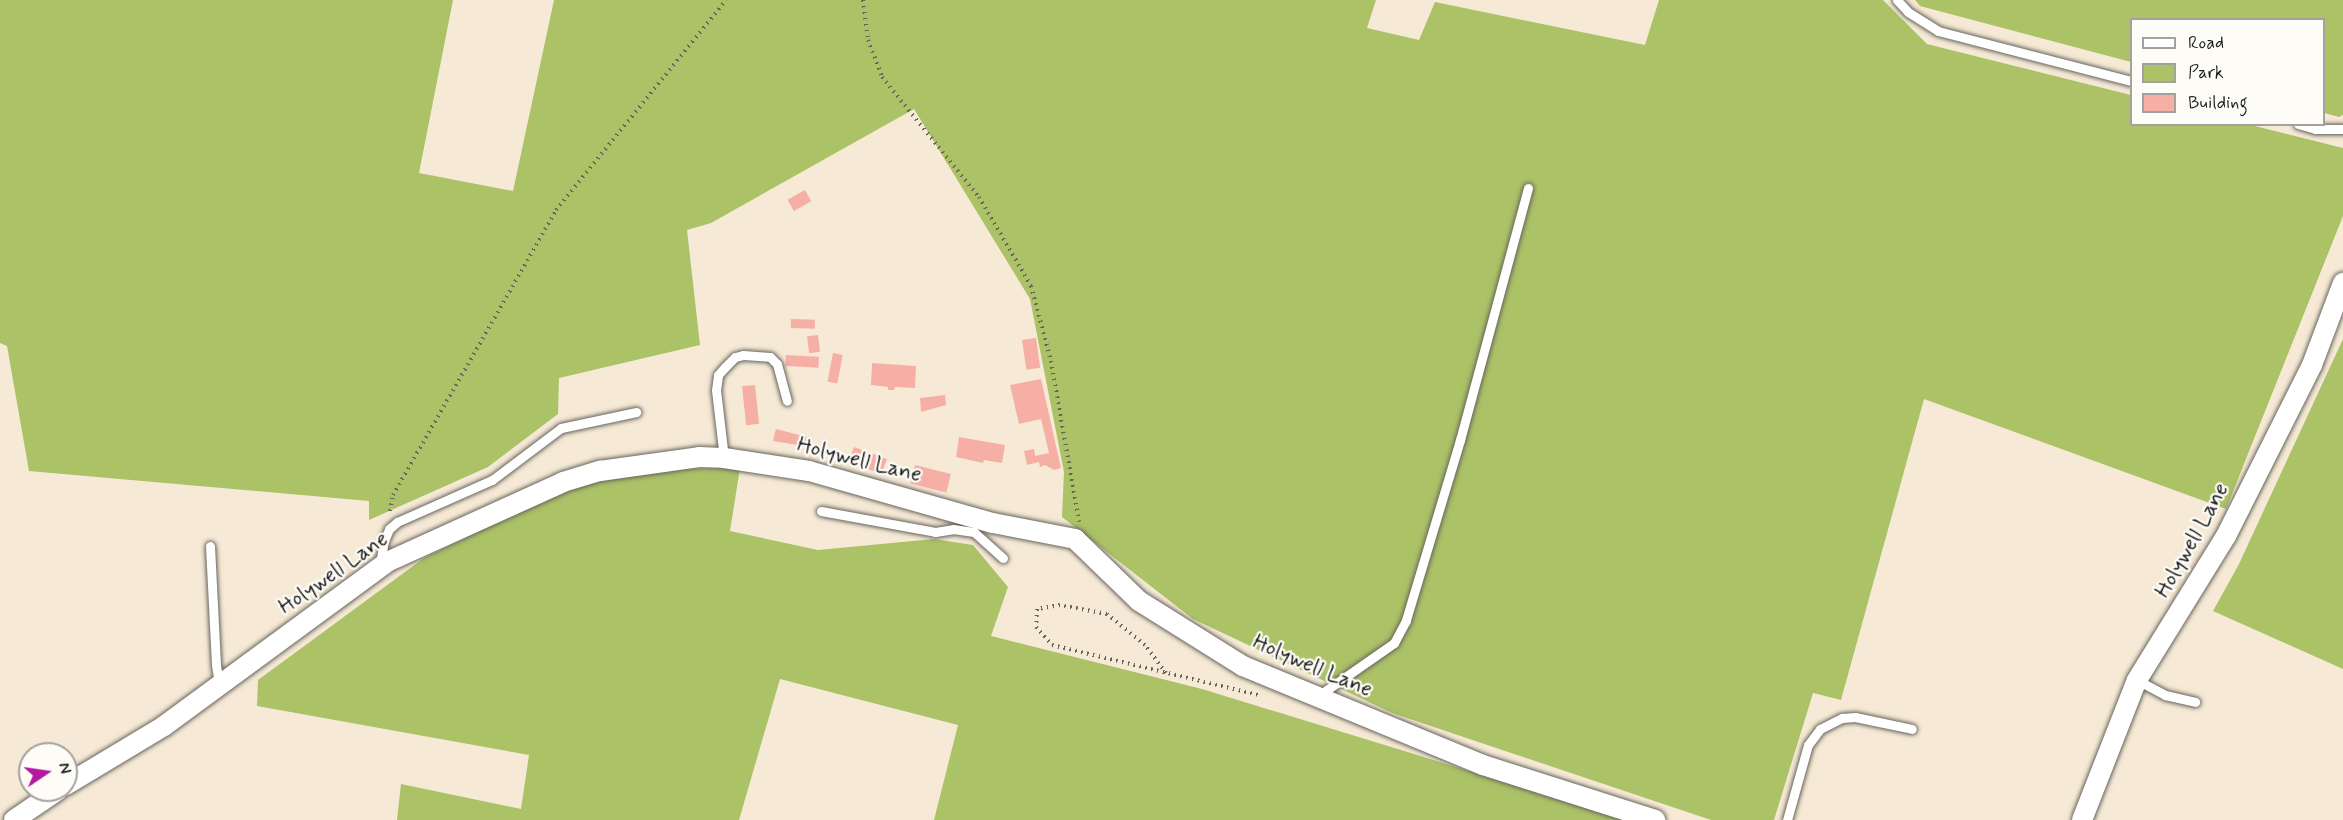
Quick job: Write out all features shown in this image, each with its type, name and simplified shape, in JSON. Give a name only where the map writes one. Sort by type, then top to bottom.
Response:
[{"type":"street","name":"Holywell Lane","points":[[2082,820],[2137,680],[2226,536],[2312,365],[2343,283]]},
{"type":"street","name":"Holywell Lane","points":[[78,778],[164,726],[380,567],[436,537],[563,482],[600,471],[648,462],[699,457],[724,458],[809,471],[939,505],[993,523],[1075,539],[1139,601],[1243,666],[1483,765],[1655,820]]},
{"type":"street","points":[[14,820],[40,802]]},
{"type":"lane","points":[[1897,0],[1908,12],[1938,31],[2130,80]]},
{"type":"lane","points":[[2305,126],[2315,129],[2343,129]]},
{"type":"lane","points":[[1318,696],[1394,643],[1406,620],[1460,440],[1528,188]]},
{"type":"lane","points":[[724,458],[717,390],[718,375],[725,366],[735,357],[743,355],[770,357],[777,364],[787,401]]},
{"type":"lane","points":[[380,567],[384,541],[389,529],[397,522],[492,480],[561,428],[636,412]]},
{"type":"lane","points":[[939,505],[953,530]]},
{"type":"lane","points":[[821,511],[935,532],[953,530],[974,532],[1003,558]]},
{"type":"lane","points":[[210,546],[219,685]]},
{"type":"lane","points":[[2137,680],[2166,694],[2195,702]]},
{"type":"lane","points":[[1787,820],[1808,745],[1820,729],[1842,718],[1855,717],[1912,729]]},
{"type":"path","points":[[384,541],[393,495],[556,210],[726,0]]},
{"type":"path","points":[[863,0],[868,40],[882,77],[979,197],[1031,286],[1051,361],[1080,533]]},
{"type":"path","points":[[1166,673],[1145,645],[1107,614],[1060,605],[1037,609],[1036,627],[1052,645],[1166,673],[1270,698]]},
{"type":"green space","points":[[0,0],[453,0],[419,173],[513,191],[554,0],[1376,0],[1367,28],[1419,40],[1435,2],[1645,45],[1659,0],[1883,0],[1927,44],[2130,95],[2130,126],[2255,126],[2343,148],[2343,216],[2226,509],[1924,399],[1841,700],[1813,693],[1774,820],[1711,820],[1392,713],[1193,619],[1062,517],[1064,472],[1030,299],[914,109],[711,223],[687,230],[700,345],[559,378],[558,414],[488,467],[369,520],[369,501],[29,471],[7,346],[0,343]]},
{"type":"green space","points":[[1915,0],[2343,0],[2343,115],[2339,117],[2325,113],[2325,18],[2130,18],[2130,62],[1920,6]]},
{"type":"green space","points":[[2343,339],[2343,669],[2213,611],[2239,564]]},
{"type":"green space","points":[[740,468],[730,531],[818,550],[934,539],[973,545],[1008,587],[991,636],[1202,689],[1629,820],[934,820],[958,725],[780,679],[739,820],[397,820],[401,784],[521,809],[529,755],[257,706],[258,680],[424,558],[572,486],[653,469]]},
{"type":"building","points":[[805,190],[811,201],[794,211],[788,200]]},
{"type":"building","points":[[791,319],[815,320],[815,329],[791,328]]},
{"type":"building","points":[[818,335],[820,352],[809,353],[807,336]]},
{"type":"building","points":[[1036,338],[1040,368],[1026,370],[1022,340]]},
{"type":"building","points":[[833,353],[843,355],[837,383],[827,381]]},
{"type":"building","points":[[786,355],[819,357],[818,368],[785,366]]},
{"type":"building","points":[[872,363],[916,366],[915,388],[895,387],[894,390],[888,390],[888,387],[871,385]]},
{"type":"building","points":[[1041,379],[1061,468],[1054,470],[1045,465],[1040,467],[1039,462],[1027,465],[1024,451],[1034,449],[1035,456],[1049,453],[1041,419],[1019,424],[1010,385]]},
{"type":"building","points":[[755,385],[759,424],[746,425],[742,386]]},
{"type":"building","points":[[945,395],[946,405],[921,412],[920,398]]},
{"type":"building","points":[[776,429],[807,437],[804,446],[773,441]]},
{"type":"building","points":[[959,437],[1005,445],[1002,463],[984,460],[983,463],[956,457]]},
{"type":"building","points":[[854,447],[887,459],[881,474],[849,462]]},
{"type":"building","points":[[915,465],[951,474],[946,492],[910,483]]}]
